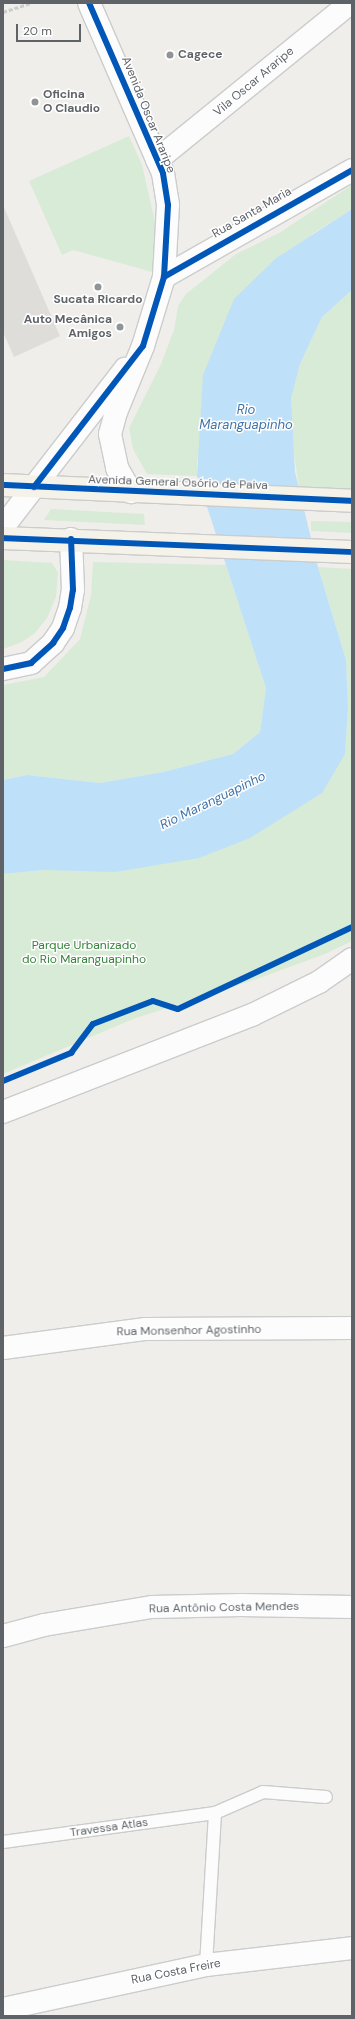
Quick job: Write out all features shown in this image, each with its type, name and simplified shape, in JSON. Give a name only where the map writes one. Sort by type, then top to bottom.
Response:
[{"type":"main road","name":"Avenida General Osório de Paiva","points":[[3,485],[352,501]]},
{"type":"main road","points":[[3,538],[352,552]]},
{"type":"street","name":"Avenida Oscar Araripe","points":[[89,3],[163,173],[168,205],[164,277],[143,346],[116,412],[110,434],[117,468],[141,492]]},
{"type":"street","name":"Vila Oscar Araripe","points":[[157,160],[350,3]]},
{"type":"street","name":"Rua Santa Maria","points":[[164,277],[352,170]]},
{"type":"street","name":"Avenida Oscar Araripe","points":[[3,527],[143,346]]},
{"type":"street","points":[[3,669],[31,663],[53,643],[63,628],[70,608],[73,590],[71,540]]},
{"type":"street","points":[[3,1112],[252,1015],[319,982],[352,959]]},
{"type":"street","name":"Rua Monsenhor Agostinho","points":[[3,1348],[146,1329],[352,1328]]},
{"type":"street","name":"Rua Antônio Costa Mendes","points":[[3,1636],[44,1626],[152,1607],[242,1605],[352,1607]]},
{"type":"street","name":"Rua Costa Freire","points":[[3,2009],[206,1965],[352,1948]]},
{"type":"lane","name":"Travessa Atlas","points":[[3,1842],[215,1813],[263,1792],[326,1797]]},
{"type":"lane","points":[[206,1965],[215,1813]]},
{"type":"path","points":[[3,12],[31,3]]},
{"type":"shaded area","points":[[3,205],[60,336],[14,357],[3,332]]},
{"type":"green space","points":[[129,136],[142,165],[156,226],[156,273],[73,250],[62,255],[29,181]]},
{"type":"green space","points":[[352,185],[352,209],[312,234],[197,460],[197,476],[147,474],[133,449],[129,428],[161,364],[174,330],[178,306],[186,294],[236,254],[279,233]]},
{"type":"green space","points":[[352,290],[352,489],[299,488],[291,431],[291,399],[300,364],[322,317]]},
{"type":"green space","points":[[51,509],[144,514],[145,525],[44,520]]},
{"type":"green space","points":[[311,521],[352,522],[352,533],[311,531]]},
{"type":"green space","points":[[3,560],[52,563],[58,573],[56,597],[47,618],[35,633],[22,642],[3,649]]},
{"type":"green space","points":[[93,562],[226,565],[266,688],[260,732],[233,754],[163,772],[100,783],[27,775],[3,780],[3,685],[44,677],[80,639],[91,595]]},
{"type":"green space","name":"Parque Urbanizado do Rio Maranguapinho","points":[[318,567],[352,569],[352,941],[325,954],[254,980],[133,1019],[3,1074],[3,874],[44,870],[345,754],[348,707],[346,660]]},
{"type":"water","name":"Rio Maranguapinho","points":[[352,209],[352,290],[322,317],[300,364],[291,399],[295,472],[318,567],[346,660],[348,707],[345,754],[322,793],[250,838],[199,858],[115,872],[44,870],[3,874],[3,780],[27,775],[100,783],[163,772],[233,754],[260,732],[266,688],[197,476],[203,375],[234,299],[275,259]]},
{"type":"cycle path","points":[[34,487],[143,346],[164,277],[168,205],[163,173],[89,3]]},
{"type":"cycle path","points":[[164,277],[352,170]]},
{"type":"cycle path","points":[[3,485],[352,501]]},
{"type":"cycle path","points":[[3,538],[352,552]]},
{"type":"cycle path","points":[[3,669],[31,663],[53,643],[63,628],[70,608],[73,590],[71,539]]},
{"type":"cycle path","points":[[3,1081],[71,1053],[93,1024],[153,1001],[178,1009],[352,927]]},
{"type":"place","name":"Cagece","points":[[170,55]]},
{"type":"place","name":"Oficina O Claudio","points":[[35,102]]},
{"type":"place","name":"Sucata Ricardo","points":[[98,287]]},
{"type":"place","name":"Auto Mecânica Amigos","points":[[120,327]]}]
